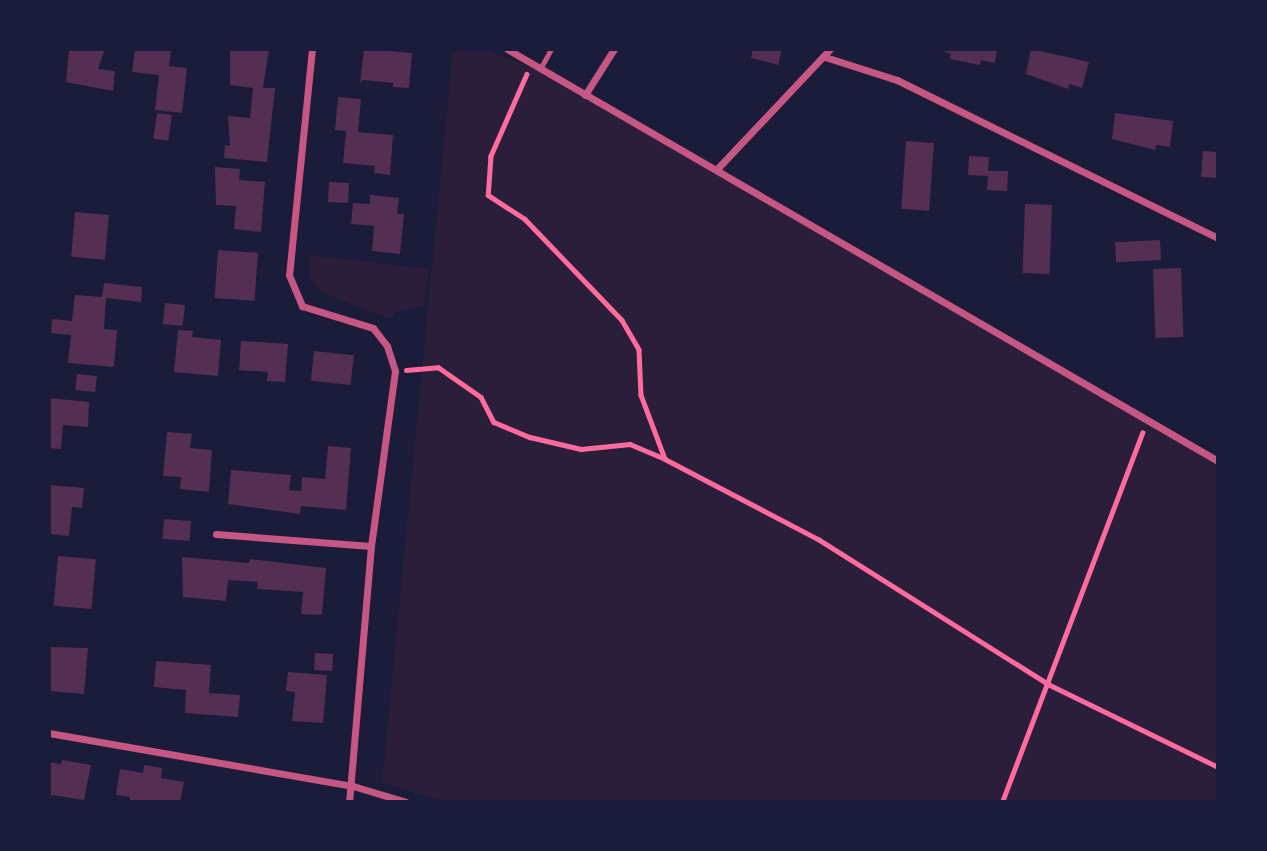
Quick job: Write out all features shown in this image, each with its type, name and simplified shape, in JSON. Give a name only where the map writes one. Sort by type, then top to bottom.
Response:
[{"type":"street","points":[[312,49],[289,275],[302,306],[373,328],[387,346],[395,371],[371,546],[353,786],[348,802]]},
{"type":"street","points":[[507,49],[1218,461]]},
{"type":"street","points":[[585,95],[614,49]]},
{"type":"street","points":[[717,169],[830,49]]},
{"type":"street","points":[[825,57],[897,80],[1218,238]]},
{"type":"street","points":[[216,534],[371,546]]},
{"type":"street","points":[[49,733],[353,786],[406,802]]},
{"type":"lane","points":[[536,67],[551,49]]},
{"type":"path","points":[[536,67],[511,103],[491,156],[488,195],[525,219],[622,320],[639,350],[641,395],[665,459]]},
{"type":"path","points":[[395,371],[438,367],[481,397],[494,422],[530,437],[581,449],[630,444],[665,459],[818,540],[1048,684],[1218,767]]},
{"type":"path","points":[[1002,802],[1147,419]]},
{"type":"shaded area","points":[[453,49],[484,49],[550,75],[1218,464],[1218,802],[447,802],[382,783]]},
{"type":"shaded area","points":[[309,255],[428,269],[424,306],[395,312],[391,319],[337,299],[319,290],[309,276]]},
{"type":"building","points":[[69,49],[105,49],[98,69],[115,71],[113,91],[66,82]]},
{"type":"building","points":[[135,49],[171,49],[169,66],[187,68],[182,113],[155,110],[159,75],[132,72]]},
{"type":"building","points":[[230,49],[269,49],[263,88],[275,88],[267,162],[224,158],[225,145],[230,146],[228,116],[250,118],[253,88],[230,85]]},
{"type":"building","points":[[364,49],[412,53],[409,88],[393,87],[393,83],[363,80],[360,83]]},
{"type":"building","points":[[753,49],[782,49],[778,65],[751,58]]},
{"type":"building","points":[[938,49],[997,49],[995,63],[981,60],[980,65],[950,59],[951,54]]},
{"type":"building","points":[[1031,49],[1089,62],[1082,88],[1069,84],[1068,89],[1026,74]]},
{"type":"building","points":[[338,97],[361,99],[358,132],[393,135],[390,175],[374,173],[375,166],[343,163],[346,131],[335,130]]},
{"type":"building","points":[[157,113],[172,115],[168,141],[153,139]]},
{"type":"building","points":[[1115,113],[1173,121],[1170,147],[1156,145],[1155,150],[1112,139]]},
{"type":"building","points":[[906,141],[934,143],[929,211],[901,209]]},
{"type":"building","points":[[1203,151],[1218,152],[1218,182],[1216,178],[1201,177]]},
{"type":"building","points":[[969,156],[989,157],[988,171],[1008,171],[1007,191],[987,190],[988,176],[968,175]]},
{"type":"building","points":[[215,167],[240,169],[239,180],[265,182],[261,232],[234,229],[236,206],[216,205]]},
{"type":"building","points":[[329,182],[349,183],[348,203],[328,202]]},
{"type":"building","points":[[370,195],[399,198],[397,214],[404,214],[400,254],[372,251],[374,226],[351,224],[353,203],[370,204]]},
{"type":"building","points":[[1025,204],[1052,205],[1050,274],[1023,273]]},
{"type":"building","points":[[75,212],[109,215],[105,260],[71,257]]},
{"type":"building","points":[[1160,240],[1161,260],[1116,262],[1115,242]]},
{"type":"building","points":[[218,250],[258,253],[255,301],[215,298]]},
{"type":"building","points":[[1181,268],[1183,337],[1155,338],[1153,269]]},
{"type":"building","points":[[104,283],[142,287],[141,302],[106,298],[104,329],[117,330],[114,367],[68,363],[71,335],[51,333],[52,319],[72,321],[75,295],[102,297]]},
{"type":"building","points":[[165,303],[185,305],[183,326],[163,324]]},
{"type":"building","points":[[178,330],[193,331],[192,337],[221,340],[218,376],[174,372]]},
{"type":"building","points":[[241,341],[288,344],[285,382],[267,381],[268,372],[239,370]]},
{"type":"building","points":[[314,351],[354,355],[351,385],[311,381]]},
{"type":"building","points":[[77,374],[97,376],[95,392],[75,390]]},
{"type":"building","points":[[49,398],[89,402],[88,427],[63,425],[61,449],[49,448]]},
{"type":"building","points":[[167,432],[192,434],[190,448],[212,450],[209,492],[180,489],[181,477],[163,476]]},
{"type":"building","points":[[328,446],[351,448],[346,510],[301,506],[300,514],[228,504],[231,470],[291,475],[289,490],[301,491],[302,477],[325,479]]},
{"type":"building","points":[[49,485],[84,488],[82,508],[72,507],[69,536],[49,534]]},
{"type":"building","points":[[164,519],[191,521],[190,541],[163,539]]},
{"type":"building","points":[[58,556],[96,559],[91,609],[54,606]]},
{"type":"building","points":[[182,557],[249,563],[250,559],[326,568],[322,615],[301,614],[303,592],[257,589],[258,582],[228,580],[226,601],[183,597]]},
{"type":"building","points":[[49,647],[88,648],[84,694],[49,691]]},
{"type":"building","points":[[315,653],[333,654],[332,671],[314,670]]},
{"type":"building","points":[[156,661],[211,665],[209,693],[240,695],[238,717],[185,713],[186,690],[154,687]]},
{"type":"building","points":[[288,672],[327,675],[323,723],[292,721],[295,692],[286,691]]},
{"type":"building","points":[[62,760],[91,765],[84,800],[52,795],[49,802],[49,762],[61,764]]},
{"type":"building","points":[[144,765],[162,768],[161,778],[184,782],[180,802],[130,802],[130,797],[116,795],[120,769],[143,773]]}]
